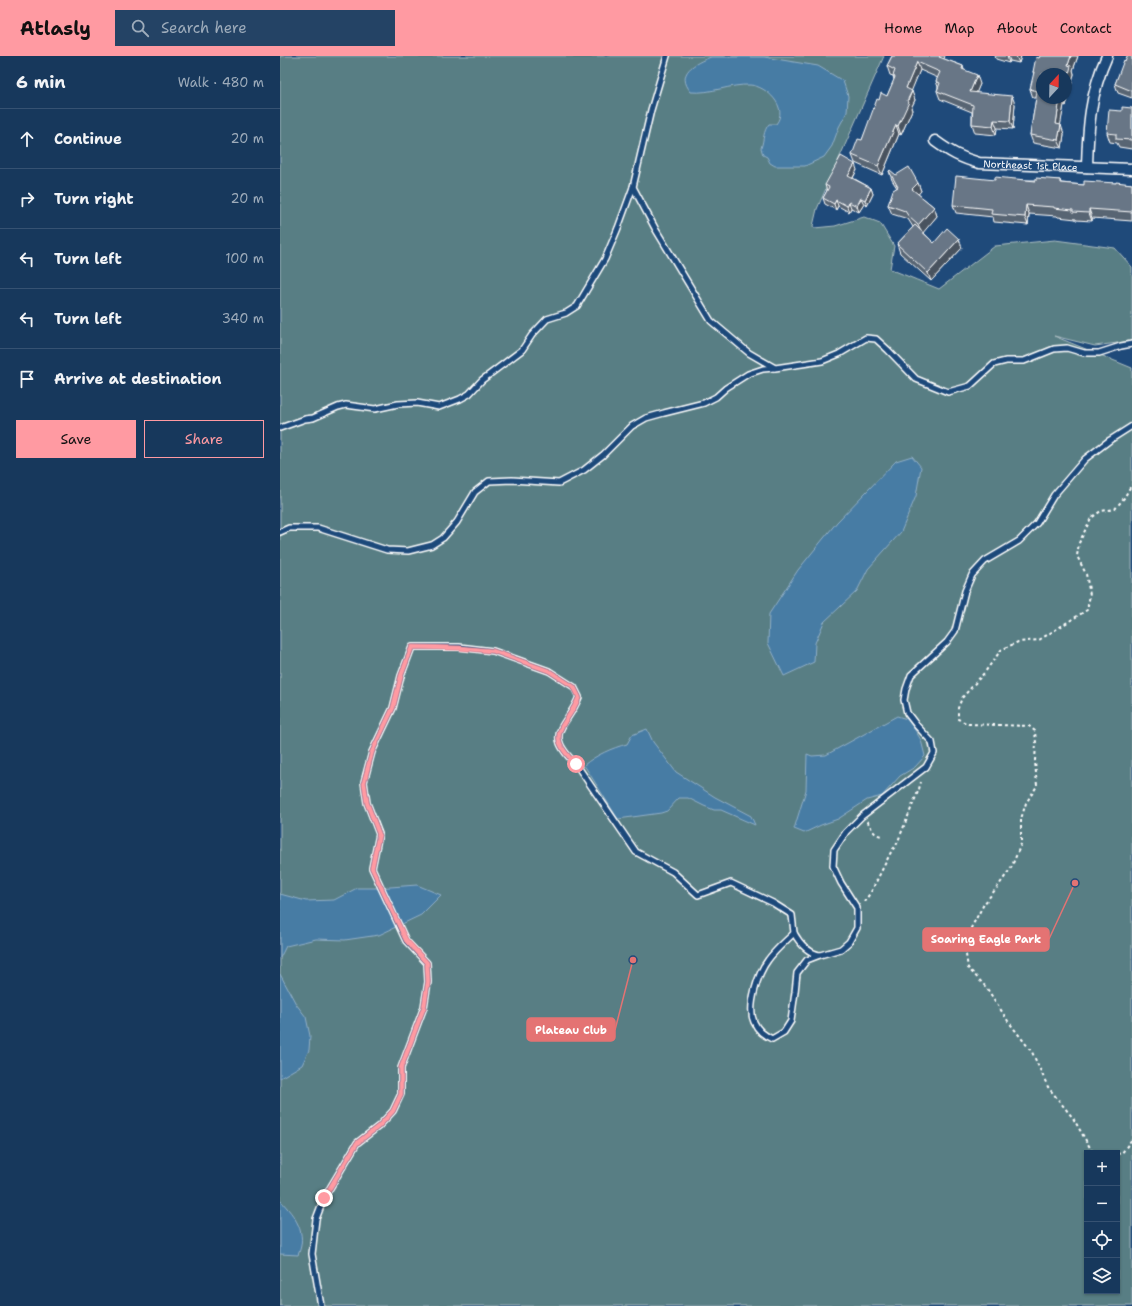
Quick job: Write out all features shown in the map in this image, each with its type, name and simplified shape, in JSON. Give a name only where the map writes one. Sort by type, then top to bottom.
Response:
[{"type":"street","points":[[1087,167],[1088,127],[1092,98],[1107,56]]},
{"type":"street","name":"Northeast 1st Place","points":[[935,141],[963,159],[979,163],[1132,169]]},
{"type":"lane","points":[[280,428],[305,419],[313,418],[346,405],[375,408],[398,404],[417,403],[439,407],[460,399],[469,394],[482,380],[522,350],[532,335],[547,319],[566,313],[577,306],[604,259],[618,228],[633,187],[651,110],[667,56]]},
{"type":"lane","points":[[633,187],[656,230],[711,321],[749,353],[775,368]]},
{"type":"lane","points":[[280,532],[289,528],[318,528],[387,550],[408,551],[432,545],[443,538],[457,522],[475,492],[489,481],[512,480],[559,483],[584,470],[603,455],[632,426],[646,418],[664,412],[704,403],[716,398],[726,388],[748,374],[763,369],[822,361],[839,354],[866,338],[876,339],[916,379],[948,392],[970,386],[994,364],[1006,361],[1024,361],[1054,348],[1067,348],[1084,353],[1099,353],[1132,344]]},
{"type":"lane","points":[[794,933],[767,961],[758,981],[751,1007],[754,1022],[760,1032],[772,1039],[784,1032],[791,1021],[796,973],[807,960],[841,949],[850,942],[857,928],[857,908],[841,883],[833,866],[834,850],[846,832],[862,816],[926,767],[934,753],[932,742],[916,726],[907,713],[904,700],[906,689],[912,675],[947,642],[955,630],[965,591],[972,575],[985,561],[1019,541],[1037,523],[1054,495],[1086,459],[1110,440],[1132,426]]},
{"type":"lane","points":[[321,1306],[312,1254],[316,1219],[324,1198],[357,1143],[379,1126],[393,1111],[401,1094],[401,1068],[424,1007],[428,982],[427,963],[406,940],[372,868],[379,834],[367,803],[364,782],[372,752],[393,708],[401,676],[412,647],[459,648],[493,651],[549,671],[574,687],[579,697],[574,709],[558,732],[560,745],[567,756],[576,764],[636,852],[673,872],[698,895],[731,883],[773,903],[792,915],[794,933],[804,947],[811,953],[820,955]]},
{"type":"path","points":[[1091,1150],[1073,1118],[1048,1087],[1032,1052],[1008,1021],[986,987],[968,968],[965,948],[971,928],[984,904],[1011,868],[1021,844],[1021,819],[1026,803],[1037,786],[1035,731],[1029,726],[968,724],[958,719],[958,708],[962,698],[985,672],[1001,650],[1018,642],[1039,640],[1087,610],[1090,595],[1086,574],[1077,556],[1079,543],[1091,518],[1101,511],[1115,508],[1124,498],[1132,484]]},
{"type":"path","points":[[857,908],[871,892],[887,860],[896,846],[919,789],[926,767]]},
{"type":"path","points":[[862,816],[874,834],[877,836],[883,836]]},
{"type":"path","points":[[1120,1153],[1122,1153],[1132,1139]]},
{"type":"green space","points":[[280,56],[884,56],[817,209],[813,226],[814,228],[835,226],[864,217],[880,223],[894,246],[890,269],[939,289],[995,246],[1055,240],[1115,248],[1132,267],[1132,341],[1095,346],[1054,336],[1132,368],[1132,1306],[280,1306]]},
{"type":"water","points":[[711,57],[764,57],[818,66],[843,81],[848,96],[847,112],[839,127],[832,146],[824,157],[805,166],[775,166],[770,163],[767,157],[763,155],[761,148],[767,127],[769,124],[776,124],[779,118],[780,111],[778,105],[769,94],[757,86],[743,85],[706,92],[691,92],[685,79],[686,74],[693,66]]},
{"type":"water","points":[[912,456],[921,467],[916,496],[901,532],[868,569],[857,591],[824,622],[815,643],[814,662],[784,676],[768,643],[769,614],[798,570],[837,522],[896,461]]},
{"type":"water","points":[[897,716],[907,719],[921,740],[925,756],[915,767],[900,776],[882,796],[867,800],[838,819],[804,833],[794,829],[806,790],[807,754],[812,756],[826,755]]},
{"type":"water","points":[[647,729],[653,742],[676,772],[715,797],[751,816],[755,825],[721,810],[714,810],[704,806],[688,798],[679,798],[667,811],[661,813],[618,819],[584,765],[604,752],[627,744],[632,735]]},
{"type":"water","points":[[417,885],[441,895],[421,915],[379,935],[345,940],[316,939],[286,946],[280,958],[280,894],[306,901],[334,900],[357,888]]},
{"type":"water","points":[[280,974],[296,1004],[306,1017],[310,1036],[309,1050],[302,1065],[280,1078]]},
{"type":"water","points":[[280,1200],[291,1212],[301,1232],[301,1247],[298,1255],[280,1254]]},
{"type":"building","points":[[892,56],[940,56],[939,57],[963,66],[962,69],[977,75],[970,92],[1012,96],[1010,121],[994,120],[993,126],[972,124],[973,105],[937,91],[940,83],[936,81],[940,72],[917,62],[906,88],[912,91],[907,101],[909,102],[898,126],[896,125],[878,166],[852,155],[858,139],[862,140],[877,99],[879,100],[881,93],[887,96],[895,77],[893,76],[895,70],[887,66]]},
{"type":"building","points":[[1040,56],[1071,56],[1068,65],[1071,66],[1070,68],[1036,68],[1036,91],[1030,89],[1036,57],[1039,58]]},
{"type":"building","points":[[1127,56],[1132,56],[1132,91],[1115,84]]},
{"type":"building","points":[[1036,97],[1036,104],[1059,104],[1056,124],[1061,125],[1058,140],[1030,135]]},
{"type":"building","points":[[1122,107],[1132,108],[1132,140],[1116,139],[1116,134],[1107,133],[1109,110],[1122,111]]},
{"type":"building","points":[[841,156],[855,164],[848,176],[871,188],[865,200],[861,198],[857,206],[849,202],[847,206],[836,200],[834,204],[823,198],[829,187],[825,185]]},
{"type":"building","points":[[909,167],[918,183],[912,189],[934,207],[918,225],[905,211],[888,205],[893,190],[898,187],[889,171],[890,170],[896,175]]},
{"type":"building","points":[[956,176],[995,180],[995,177],[1036,181],[1036,178],[1060,180],[1060,183],[1084,185],[1084,181],[1132,184],[1132,212],[1089,209],[1089,213],[1073,212],[1073,210],[1054,207],[1026,205],[1025,217],[991,214],[992,209],[953,205]]},
{"type":"building","points":[[915,225],[934,243],[947,228],[959,239],[928,273],[897,244]]},
{"type":"place","name":"Soaring Eagle Park","points":[[1075,883]]},
{"type":"place","name":"Plateau Club","points":[[633,960]]},
{"type":"route","points":[[324,1198],[357,1143],[379,1126],[393,1111],[401,1094],[401,1068],[424,1007],[428,982],[427,963],[406,940],[372,868],[379,834],[367,803],[364,782],[372,752],[393,708],[401,676],[412,647],[459,648],[493,651],[549,671],[574,687],[579,697],[574,709],[558,732],[560,745],[567,756],[576,764]]}]
